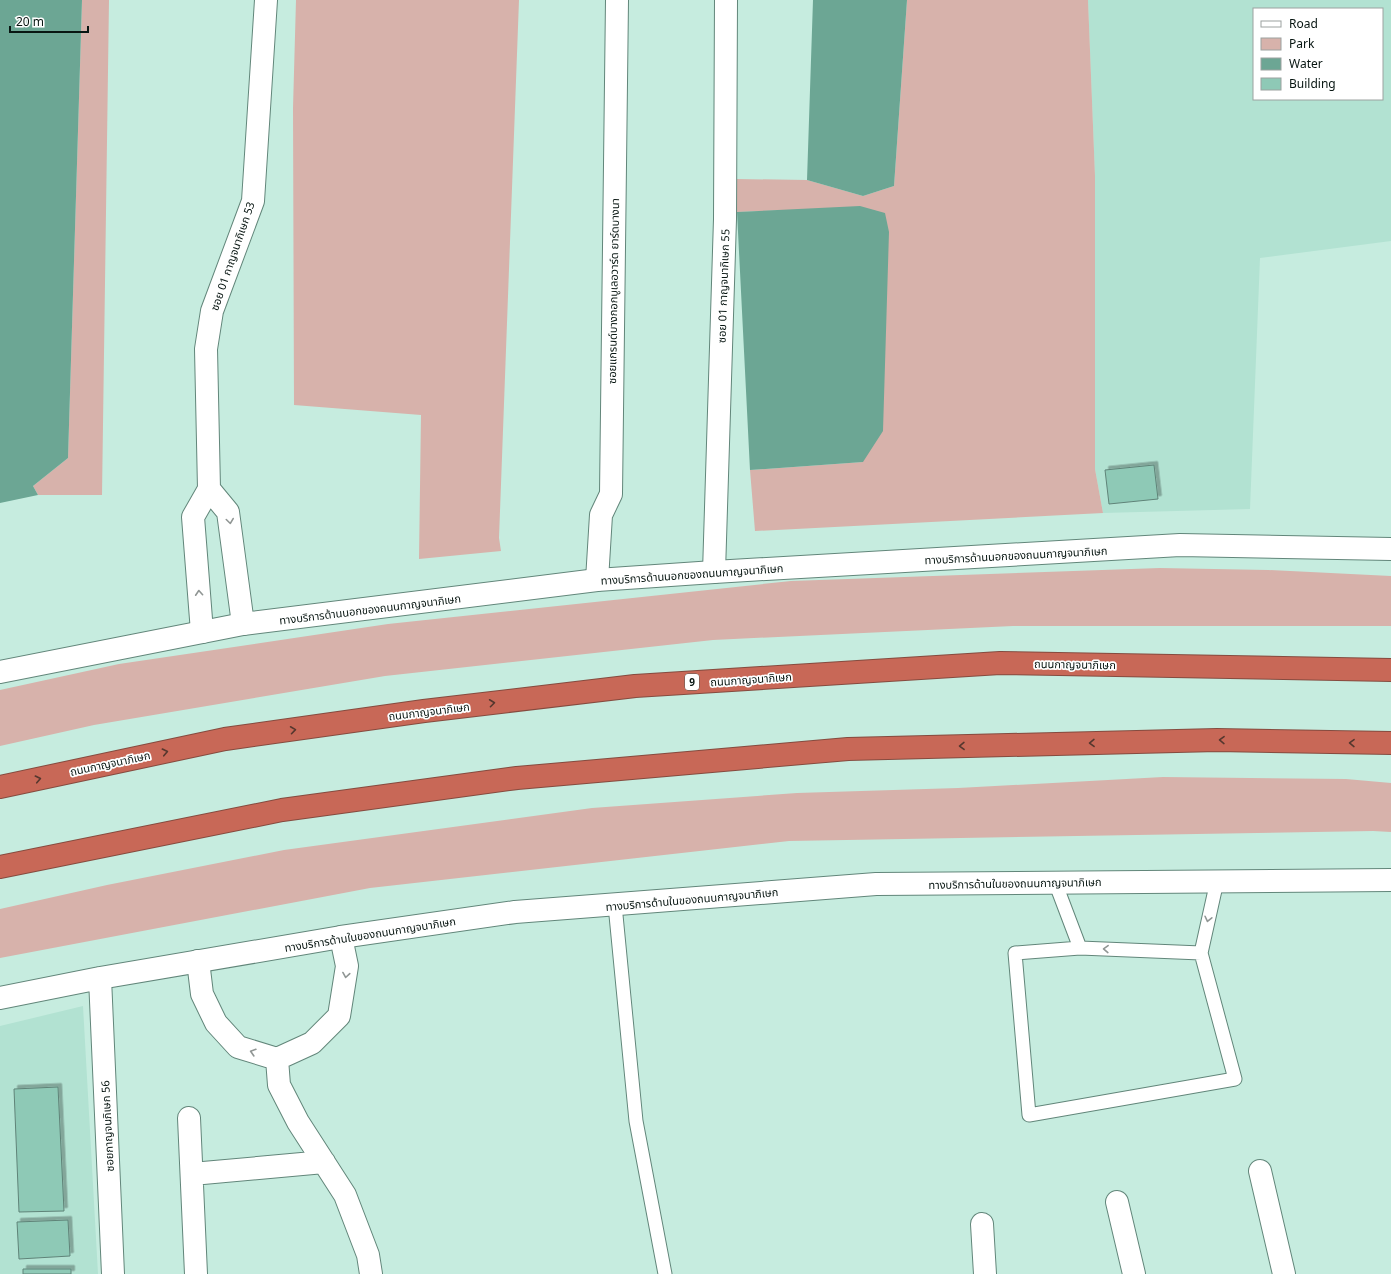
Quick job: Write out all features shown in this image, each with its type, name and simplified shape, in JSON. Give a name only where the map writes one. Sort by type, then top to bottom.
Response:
[{"type":"highway","name":"ถนนกาญจนาภิเษก","points":[[0,787],[225,739],[424,712],[635,686],[1000,663],[1391,670]]},
{"type":"highway","points":[[0,867],[282,810],[541,776],[848,749],[1217,740],[1391,743]]},
{"type":"main road","name":"ซอย 01 กาญจนากิเษก 53","points":[[209,489],[206,349],[212,311],[253,201],[266,0]]},
{"type":"main road","name":"ซอยแกรนด์บางกอกบูเลอวาร์ด ยาร์ดบางนา","points":[[597,580],[601,515],[611,494],[617,0]]},
{"type":"main road","name":"ซอย 01 กาญจนากิเษก 55","points":[[714,572],[725,219],[726,0]]},
{"type":"main road","points":[[202,632],[193,517],[209,489],[228,512],[243,624]]},
{"type":"main road","name":"ทางบริการด้านนอกของถนนกาญจนาภิเษก","points":[[0,672],[243,624],[597,580],[1180,545],[1391,550]]},
{"type":"main road","name":"ทางบริการด้านในของถนนกาญจนาภิเษก","points":[[0,998],[100,978],[341,937],[515,912],[876,884],[1391,880]]},
{"type":"main road","points":[[198,961],[202,994],[216,1023],[238,1047],[277,1059],[312,1043],[339,1016],[347,966],[341,937]]},
{"type":"main road","name":"ซอยกาญจนภิเษก 56","points":[[100,978],[113,1274]]},
{"type":"main road","points":[[277,1059],[279,1085],[298,1122],[345,1195],[368,1255],[371,1274]]},
{"type":"main road","points":[[189,1118],[196,1274]]},
{"type":"main road","points":[[192,1174],[324,1162]]},
{"type":"main road","points":[[1260,1171],[1284,1274]]},
{"type":"main road","points":[[1117,1202],[1134,1274]]},
{"type":"main road","points":[[982,1224],[985,1274]]},
{"type":"lane","points":[[1201,953],[1080,948],[1015,953],[1028,1115],[1235,1080],[1201,953],[1217,881]]},
{"type":"lane","points":[[1055,882],[1080,948]]},
{"type":"lane","points":[[615,905],[636,1121],[665,1274]]},
{"type":"shaded area","points":[[1088,0],[1391,0],[1391,241],[1260,258],[1250,509],[1103,513],[1095,469],[1095,176]]},
{"type":"shaded area","points":[[83,1006],[98,1274],[0,1274],[0,1026]]},
{"type":"green space","points":[[82,0],[109,0],[102,495],[38,495],[33,486],[68,458]]},
{"type":"green space","points":[[296,0],[519,0],[499,538],[501,551],[419,559],[421,415],[294,405],[293,108]]},
{"type":"green space","points":[[907,0],[1088,0],[1095,176],[1095,469],[1103,513],[755,531],[750,470],[863,462],[792,210],[737,212],[736,179],[807,180],[863,196],[894,186]]},
{"type":"green space","points":[[1160,568],[1268,570],[1391,576],[1391,626],[1013,626],[713,640],[385,676],[94,725],[0,746],[0,690],[119,664],[388,624],[791,581]]},
{"type":"green space","points":[[1163,777],[1346,779],[1391,783],[1391,832],[1373,831],[789,841],[370,888],[0,958],[0,909],[107,885],[284,850],[592,808],[797,793],[958,788]]},
{"type":"water","points":[[0,0],[82,0],[68,458],[33,486],[38,495],[0,503]]},
{"type":"water","points":[[813,0],[907,0],[894,186],[863,196],[807,180]]},
{"type":"water","points":[[860,206],[885,213],[889,232],[883,431],[863,462],[750,470],[737,212]]},
{"type":"building","points":[[1154,465],[1158,499],[1109,504],[1105,470]]},
{"type":"building","points":[[58,1087],[64,1211],[19,1212],[14,1089]]},
{"type":"building","points":[[68,1220],[70,1256],[19,1259],[17,1222]]},
{"type":"building","points":[[23,1269],[71,1269],[71,1274],[23,1274]]}]
